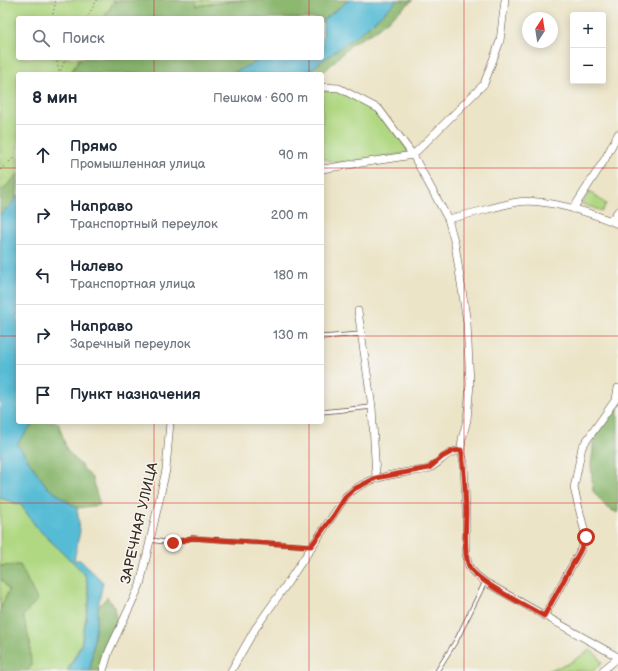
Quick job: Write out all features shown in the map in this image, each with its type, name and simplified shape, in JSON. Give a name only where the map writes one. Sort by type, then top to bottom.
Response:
[{"type":"street","points":[[324,169],[414,155],[484,84],[500,41],[505,0]]},
{"type":"street","points":[[324,87],[339,88],[379,109],[414,155],[448,219],[455,244],[468,323],[470,384],[467,420],[461,450],[465,490],[466,554],[469,567],[476,575],[486,582],[618,658],[602,671]]},
{"type":"street","points":[[573,209],[605,159],[618,134]]},
{"type":"street","points":[[448,219],[518,202],[538,202],[573,209],[618,224]]},
{"type":"street","points":[[611,221],[618,212]]},
{"type":"street","points":[[358,311],[372,407],[376,478]]},
{"type":"street","points":[[544,616],[580,551],[586,537],[574,488],[582,447],[616,399],[618,388]]},
{"type":"street","name":"ЗАРЕЧНАЯ УЛИЦА","points":[[103,671],[109,651],[140,585],[166,470],[170,424]]},
{"type":"street","points":[[231,671],[255,629],[346,496],[354,489],[376,478],[429,468],[442,457],[453,451],[461,450]]},
{"type":"lane","points":[[324,337],[361,334]]},
{"type":"lane","points":[[324,412],[372,407]]},
{"type":"lane","points":[[150,540],[173,543],[192,538],[311,546]]},
{"type":"lane","points":[[437,671],[458,639],[486,582]]},
{"type":"path","points":[[52,16],[56,0]]},
{"type":"path","points":[[88,16],[97,0]]},
{"type":"path","points":[[56,60],[59,72]]},
{"type":"path","points":[[59,72],[65,60]]},
{"type":"path","points":[[0,170],[16,156]]},
{"type":"green space","points":[[0,0],[115,0],[105,16],[16,16],[16,60],[79,60],[71,72],[16,72],[16,176],[0,193]]},
{"type":"green space","points":[[115,0],[197,0],[195,6],[243,0],[349,0],[324,19],[324,16],[105,16]]},
{"type":"green space","points":[[197,0],[243,0],[195,6]]},
{"type":"green space","points":[[398,0],[413,0],[373,32],[353,43],[324,72],[307,72],[324,60],[364,30]]},
{"type":"green space","points":[[79,60],[266,60],[252,64],[236,72],[71,72]]},
{"type":"green space","points":[[341,90],[379,111],[410,153],[337,163],[324,159],[324,91]]},
{"type":"green space","points":[[16,176],[16,198],[0,215],[0,193]]},
{"type":"green space","points":[[590,192],[606,204],[602,211],[582,204]]},
{"type":"green space","points":[[618,401],[618,513],[607,508],[593,491],[591,464],[593,443],[599,428]]},
{"type":"green space","points":[[32,424],[59,424],[67,450],[92,478],[100,505],[77,508],[47,487],[17,444]]},
{"type":"green space","points":[[0,498],[21,505],[37,528],[80,569],[86,577],[89,598],[81,644],[67,671],[26,671],[31,667],[30,643],[23,616],[37,600],[20,565],[0,566]]},
{"type":"green space","points":[[20,565],[37,600],[23,616],[30,643],[31,667],[26,671],[0,671],[0,610],[9,590],[0,578],[0,566]]},
{"type":"green space","points":[[0,578],[9,590],[0,609]]},
{"type":"green space","points":[[107,597],[114,607],[117,623],[106,649],[100,671],[90,671],[98,607]]},
{"type":"green space","points":[[590,650],[598,656],[602,663],[593,671],[546,671],[568,664]]},
{"type":"water","points":[[349,0],[398,0],[364,30],[324,59],[324,19]]},
{"type":"water","points":[[262,60],[323,60],[307,72],[236,72]]},
{"type":"water","points":[[16,198],[16,424],[32,424],[17,444],[47,487],[77,508],[80,531],[74,560],[80,560],[103,582],[98,607],[90,671],[68,671],[81,645],[90,598],[86,577],[80,569],[37,528],[21,505],[0,498],[0,215]]},
{"type":"route","points":[[173,543],[192,538],[311,546],[346,496],[354,489],[376,478],[429,468],[442,457],[453,451],[461,450],[464,463],[466,554],[469,567],[476,575],[486,582],[544,616],[580,551],[586,537]]}]
